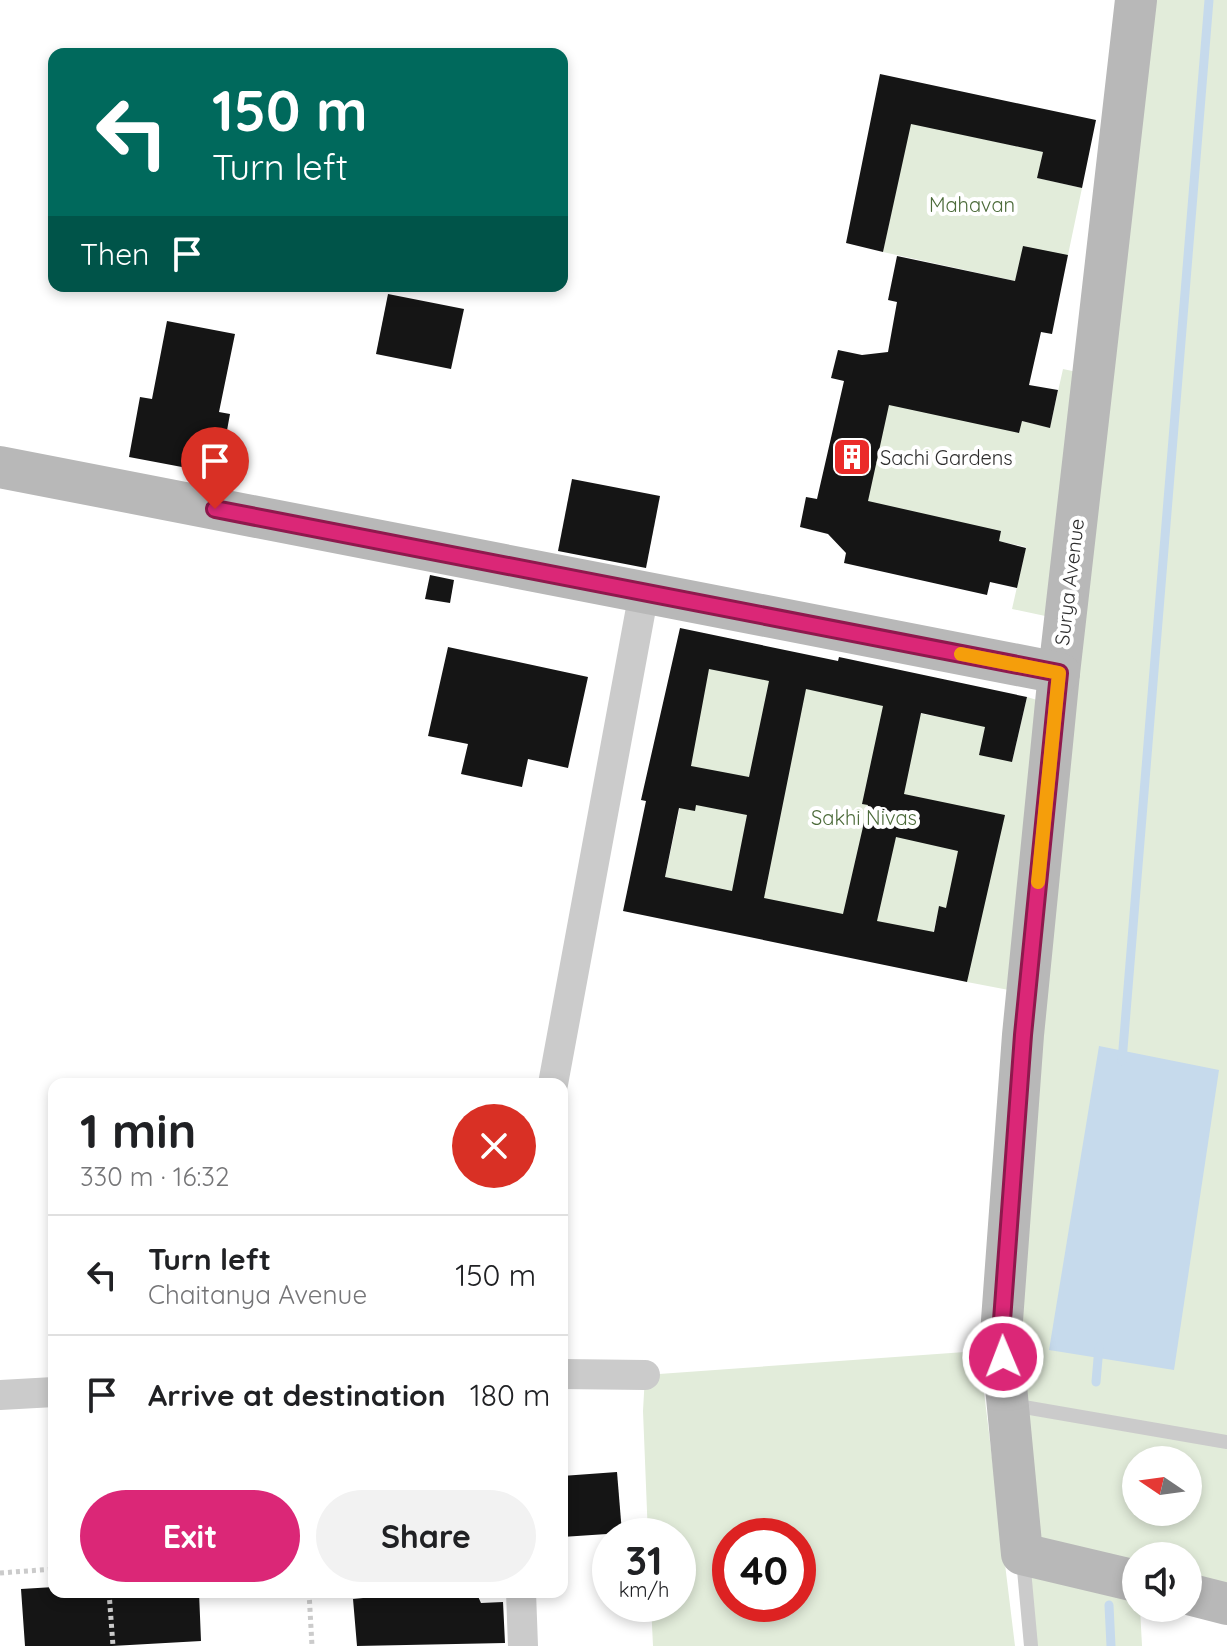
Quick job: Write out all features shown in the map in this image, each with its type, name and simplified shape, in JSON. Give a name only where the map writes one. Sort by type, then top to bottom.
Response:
[{"type":"street","name":"Surya Avenue","points":[[1022,1554],[1002,1318],[1023,1035],[1059,673],[1136,0]]},
{"type":"street","points":[[0,467],[1059,673]]},
{"type":"street","points":[[554,1078],[644,592]]},
{"type":"street","points":[[568,1374],[645,1375]]},
{"type":"street","points":[[0,1395],[48,1392]]},
{"type":"street","points":[[1022,1554],[1122,1578]]},
{"type":"street","points":[[521,1598],[523,1646]]},
{"type":"street","points":[[1202,1598],[1227,1604]]},
{"type":"lane","points":[[1007,1404],[1227,1442]]},
{"type":"lane","points":[[1022,1554],[1031,1646]]},
{"type":"path","points":[[0,1573],[48,1569]]},
{"type":"path","points":[[109,1598],[113,1646]]},
{"type":"path","points":[[309,1598],[312,1646]]},
{"type":"green space","points":[[1135,0],[1227,0],[1227,1604],[1202,1598],[1202,1542],[1122,1542],[1122,1622],[1141,1622],[1142,1646],[1029,1646],[1001,1334]]},
{"type":"green space","name":"Mahavan","points":[[910,123],[1043,152],[1038,178],[1082,188],[1068,255],[1015,281],[883,252]]},
{"type":"green space","points":[[1063,369],[1077,372],[1050,617],[1012,609],[1026,547],[857,511],[882,393],[1050,427]]},
{"type":"green space","name":"Sakhi Nivas","points":[[711,658],[844,697],[926,715],[987,718],[1012,762],[1027,697],[1044,702],[1014,991],[967,982],[939,907],[930,948],[663,887]]},
{"type":"green space","points":[[979,1351],[1015,1646],[653,1646],[652,1622],[696,1622],[696,1518],[647,1518],[643,1411],[645,1375]]},
{"type":"water","points":[[1099,1046],[1219,1070],[1174,1370],[1049,1350]]},
{"type":"building","points":[[880,74],[1096,120],[1082,188],[1037,178],[1043,152],[911,124],[883,252],[846,243]]},
{"type":"building","points":[[1023,246],[1068,255],[1052,334],[1041,332],[1029,385],[1058,390],[1050,428],[1022,421],[1019,433],[889,405],[868,501],[1001,531],[999,541],[1026,548],[1017,588],[990,582],[987,595],[844,563],[846,553],[828,534],[800,527],[806,497],[817,499],[844,381],[831,378],[838,350],[862,355],[888,352],[897,302],[888,300],[897,256],[1015,281]]},
{"type":"building","points":[[388,294],[464,309],[451,369],[376,354]]},
{"type":"building","points":[[167,321],[235,334],[219,412],[230,414],[219,474],[129,457],[140,397],[152,399]]},
{"type":"building","points":[[572,479],[660,496],[646,568],[558,551]]},
{"type":"building","points":[[430,575],[454,580],[450,603],[425,599]]},
{"type":"building","points":[[680,628],[838,661],[839,657],[1027,697],[1012,762],[979,755],[985,727],[921,713],[904,794],[1005,815],[967,982],[623,911],[646,801],[641,800]],"holes":[[[709,669],[769,681],[749,777],[691,766]],[[806,689],[883,706],[862,804],[868,805],[843,914],[764,898]],[[696,805],[747,815],[732,891],[665,877],[679,808],[695,811]],[[896,837],[958,851],[946,908],[939,906],[934,932],[877,921]]]},
{"type":"building","points":[[448,647],[588,677],[568,768],[528,759],[522,787],[461,774],[468,744],[428,736]]},
{"type":"building","points":[[617,1472],[621,1518],[592,1518],[592,1535],[568,1537],[568,1476]]},
{"type":"building","points":[[48,1587],[48,1598],[199,1598],[201,1641],[112,1646],[25,1646],[21,1589]]},
{"type":"building","points":[[479,1598],[481,1603],[503,1602],[505,1643],[357,1646],[353,1599]]},
{"type":"waterway","points":[[1122,1061],[1209,0]]},
{"type":"waterway","points":[[1096,1382],[1099,1347]]},
{"type":"waterway","points":[[1109,1605],[1111,1646]]},
{"type":"slow traffic","points":[[961,654],[1059,673],[1038,882]]},
{"type":"place","name":"Sachi Gardens","points":[[852,457]]},
{"type":"route","points":[[215,509],[1059,673],[1023,1035],[1001,1334],[1003,1357]]}]
